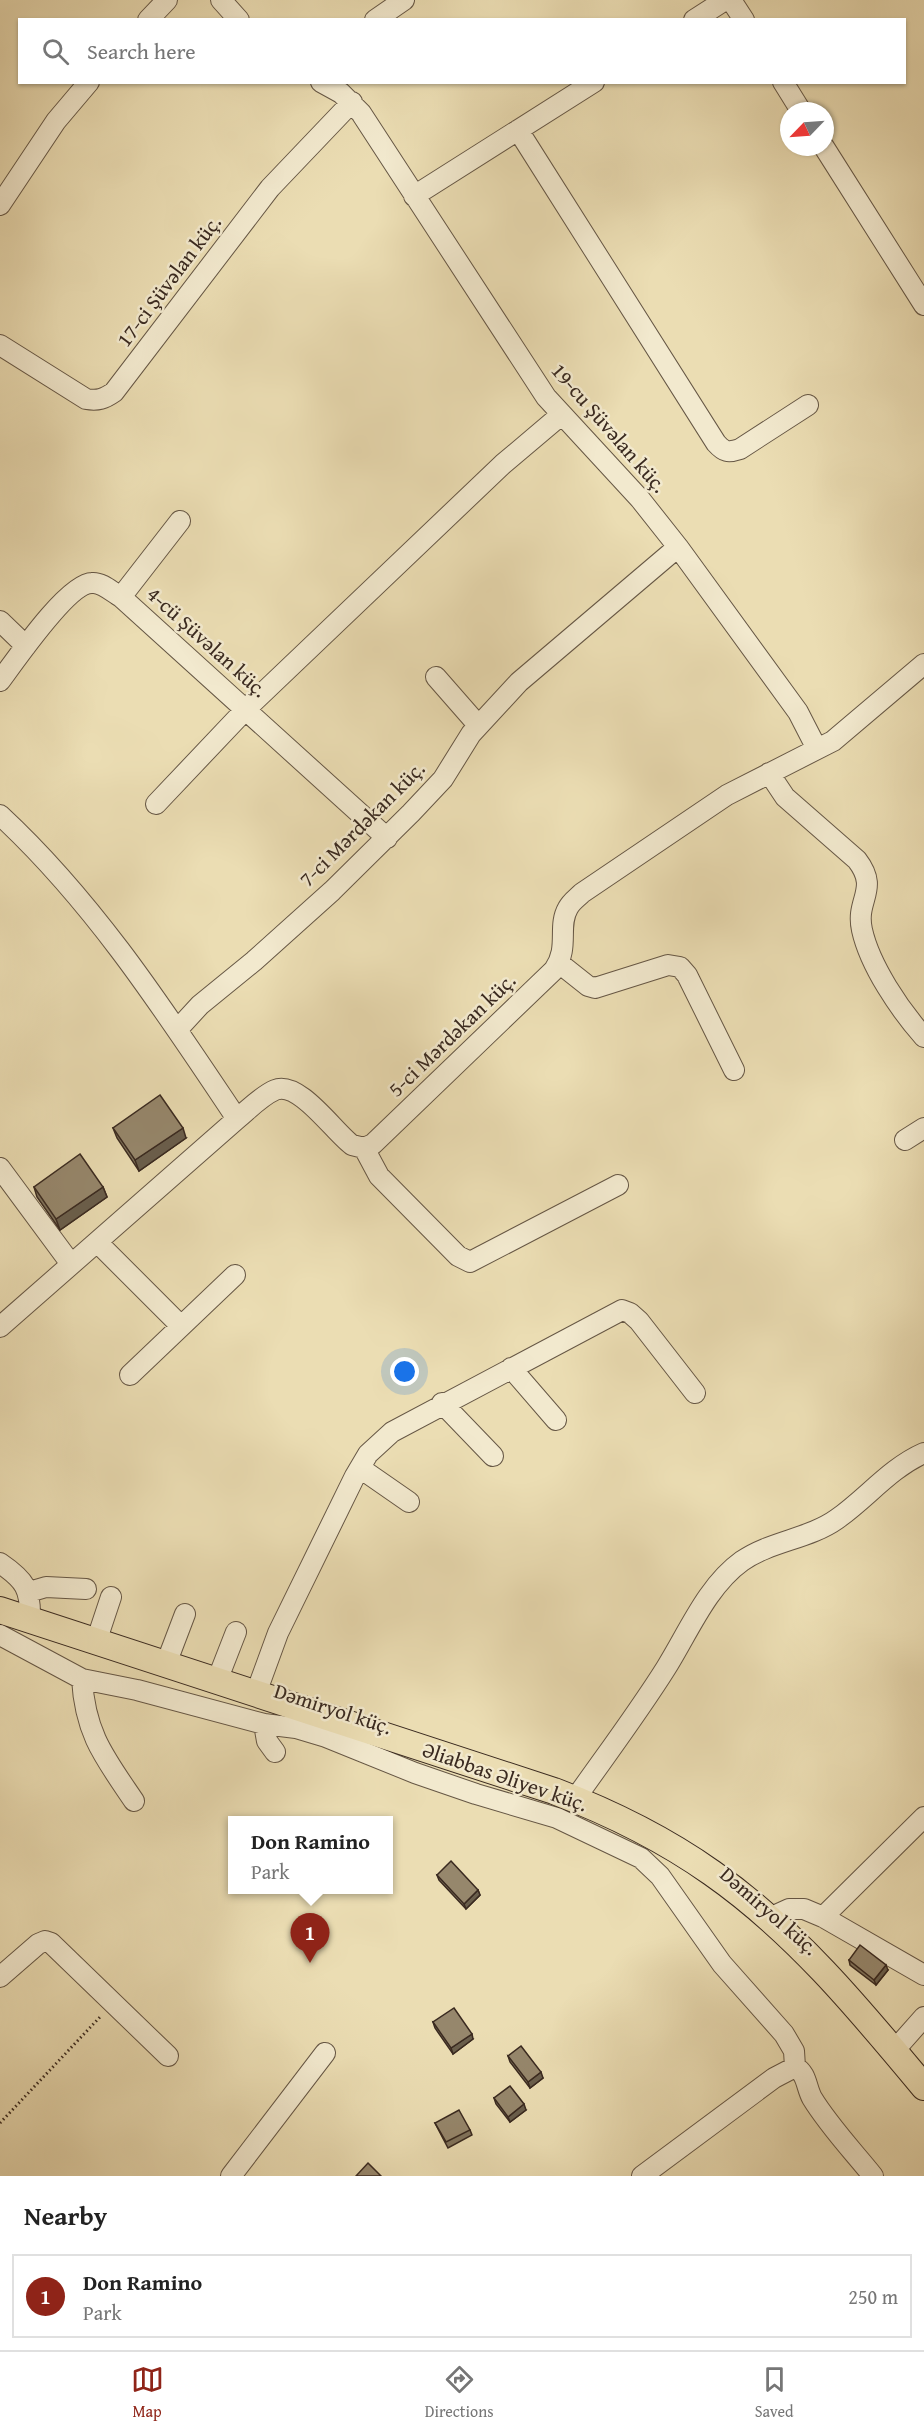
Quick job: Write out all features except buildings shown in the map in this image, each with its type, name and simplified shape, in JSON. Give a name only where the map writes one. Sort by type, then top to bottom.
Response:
[{"type":"main road","name":"Dəmiryol küç.","points":[[0,1601],[30,1608],[99,1633],[532,1774],[634,1816],[716,1864],[778,1914],[822,1957],[924,2072]]},
{"type":"main road","name":"Əliabbas Əliyev küç.","points":[[0,1610],[30,1608],[554,1791],[629,1824],[712,1873],[771,1920],[856,2007],[924,2087]]},
{"type":"street","points":[[150,18],[167,0]]},
{"type":"street","points":[[221,0],[237,18]]},
{"type":"street","points":[[378,18],[405,0]]},
{"type":"street","points":[[697,18],[725,0]]},
{"type":"street","points":[[731,0],[743,18]]},
{"type":"street","points":[[0,205],[56,121],[87,84]]},
{"type":"street","name":"19-cu Şüvəlan küç.","points":[[324,84],[352,102],[367,120],[523,363],[561,415],[640,499],[678,547],[798,712],[817,749]]},
{"type":"street","points":[[414,196],[591,84]]},
{"type":"street","points":[[784,84],[795,102]]},
{"type":"street","name":"17-ci Şüvəlan küç.","points":[[0,345],[86,399],[95,401],[114,392],[270,188],[352,102]]},
{"type":"street","points":[[518,130],[716,443],[723,450],[730,453],[740,449],[808,405]]},
{"type":"street","points":[[830,156],[924,305]]},
{"type":"street","points":[[156,804],[246,709],[502,464],[561,415]]},
{"type":"street","points":[[120,597],[180,521]]},
{"type":"street","name":"7-ci Mərdəkan küç.","points":[[177,1030],[192,1012],[254,961],[387,838],[434,789],[478,725],[519,682],[678,547]]},
{"type":"street","name":"4-cü Şüvəlan küç.","points":[[0,681],[64,599],[83,585],[92,582],[103,585],[120,597],[246,709],[387,838]]},
{"type":"street","points":[[0,621],[26,646]]},
{"type":"street","points":[[734,1071],[687,975],[680,966],[668,965],[595,988],[588,986],[559,963],[564,947],[565,916],[572,903],[582,893],[702,810],[817,749],[847,730],[924,664]]},
{"type":"street","points":[[436,677],[478,725]]},
{"type":"street","points":[[769,773],[786,797],[863,869],[867,878],[867,887],[860,916],[865,941],[895,1000],[924,1037]]},
{"type":"street","points":[[0,815],[48,865],[155,996],[196,1062],[237,1119]]},
{"type":"street","name":"5-ci Mərdəkan küç.","points":[[364,1148],[377,1141],[559,963]]},
{"type":"street","points":[[0,1327],[237,1119],[274,1090],[291,1089],[346,1141],[357,1148],[364,1148],[379,1176],[458,1256],[470,1262],[618,1185]]},
{"type":"street","points":[[905,1140],[924,1128]]},
{"type":"street","points":[[0,1168],[71,1264]]},
{"type":"street","points":[[97,1242],[180,1325]]},
{"type":"street","points":[[130,1376],[180,1325],[235,1275]]},
{"type":"street","points":[[259,1685],[278,1633],[360,1468],[368,1454],[392,1432],[442,1403],[622,1310],[630,1313],[639,1321],[695,1393]]},
{"type":"street","points":[[511,1368],[556,1420]]},
{"type":"street","points":[[442,1403],[493,1456]]},
{"type":"street","points":[[580,1792],[665,1670],[705,1603],[733,1569],[743,1561],[774,1545],[827,1526],[902,1465],[924,1453]]},
{"type":"street","points":[[360,1468],[410,1502]]},
{"type":"street","points":[[0,1563],[18,1577],[30,1608]]},
{"type":"street","points":[[30,1608],[46,1587],[86,1589]]},
{"type":"street","points":[[99,1633],[111,1597]]},
{"type":"street","points":[[169,1656],[185,1614]]},
{"type":"street","points":[[220,1673],[236,1632]]},
{"type":"street","name":"Dəmiryol küç.","points":[[0,1635],[82,1679],[146,1692],[264,1724],[296,1728],[326,1737],[435,1780],[557,1818],[641,1858],[660,1876],[722,1964],[784,2034],[794,2051],[795,2067],[804,2075],[809,2093],[873,2176]]},
{"type":"street","points":[[82,1679],[85,1710],[90,1730],[101,1754],[134,1802]]},
{"type":"street","points":[[264,1724],[267,1741],[275,1752]]},
{"type":"street","points":[[823,1917],[924,1816]]},
{"type":"street","points":[[778,1914],[796,1908],[823,1917],[924,1975]]},
{"type":"street","points":[[0,1977],[38,1944],[45,1941],[51,1943],[168,2056]]},
{"type":"street","points":[[900,2044],[924,2017]]},
{"type":"street","points":[[231,2176],[325,2054]]},
{"type":"street","points":[[642,2176],[774,2078],[795,2067]]},
{"type":"path","points":[[0,2123],[100,2017]]},
{"type":"place","name":"Don Ramino","points":[[310,1963]]}]
